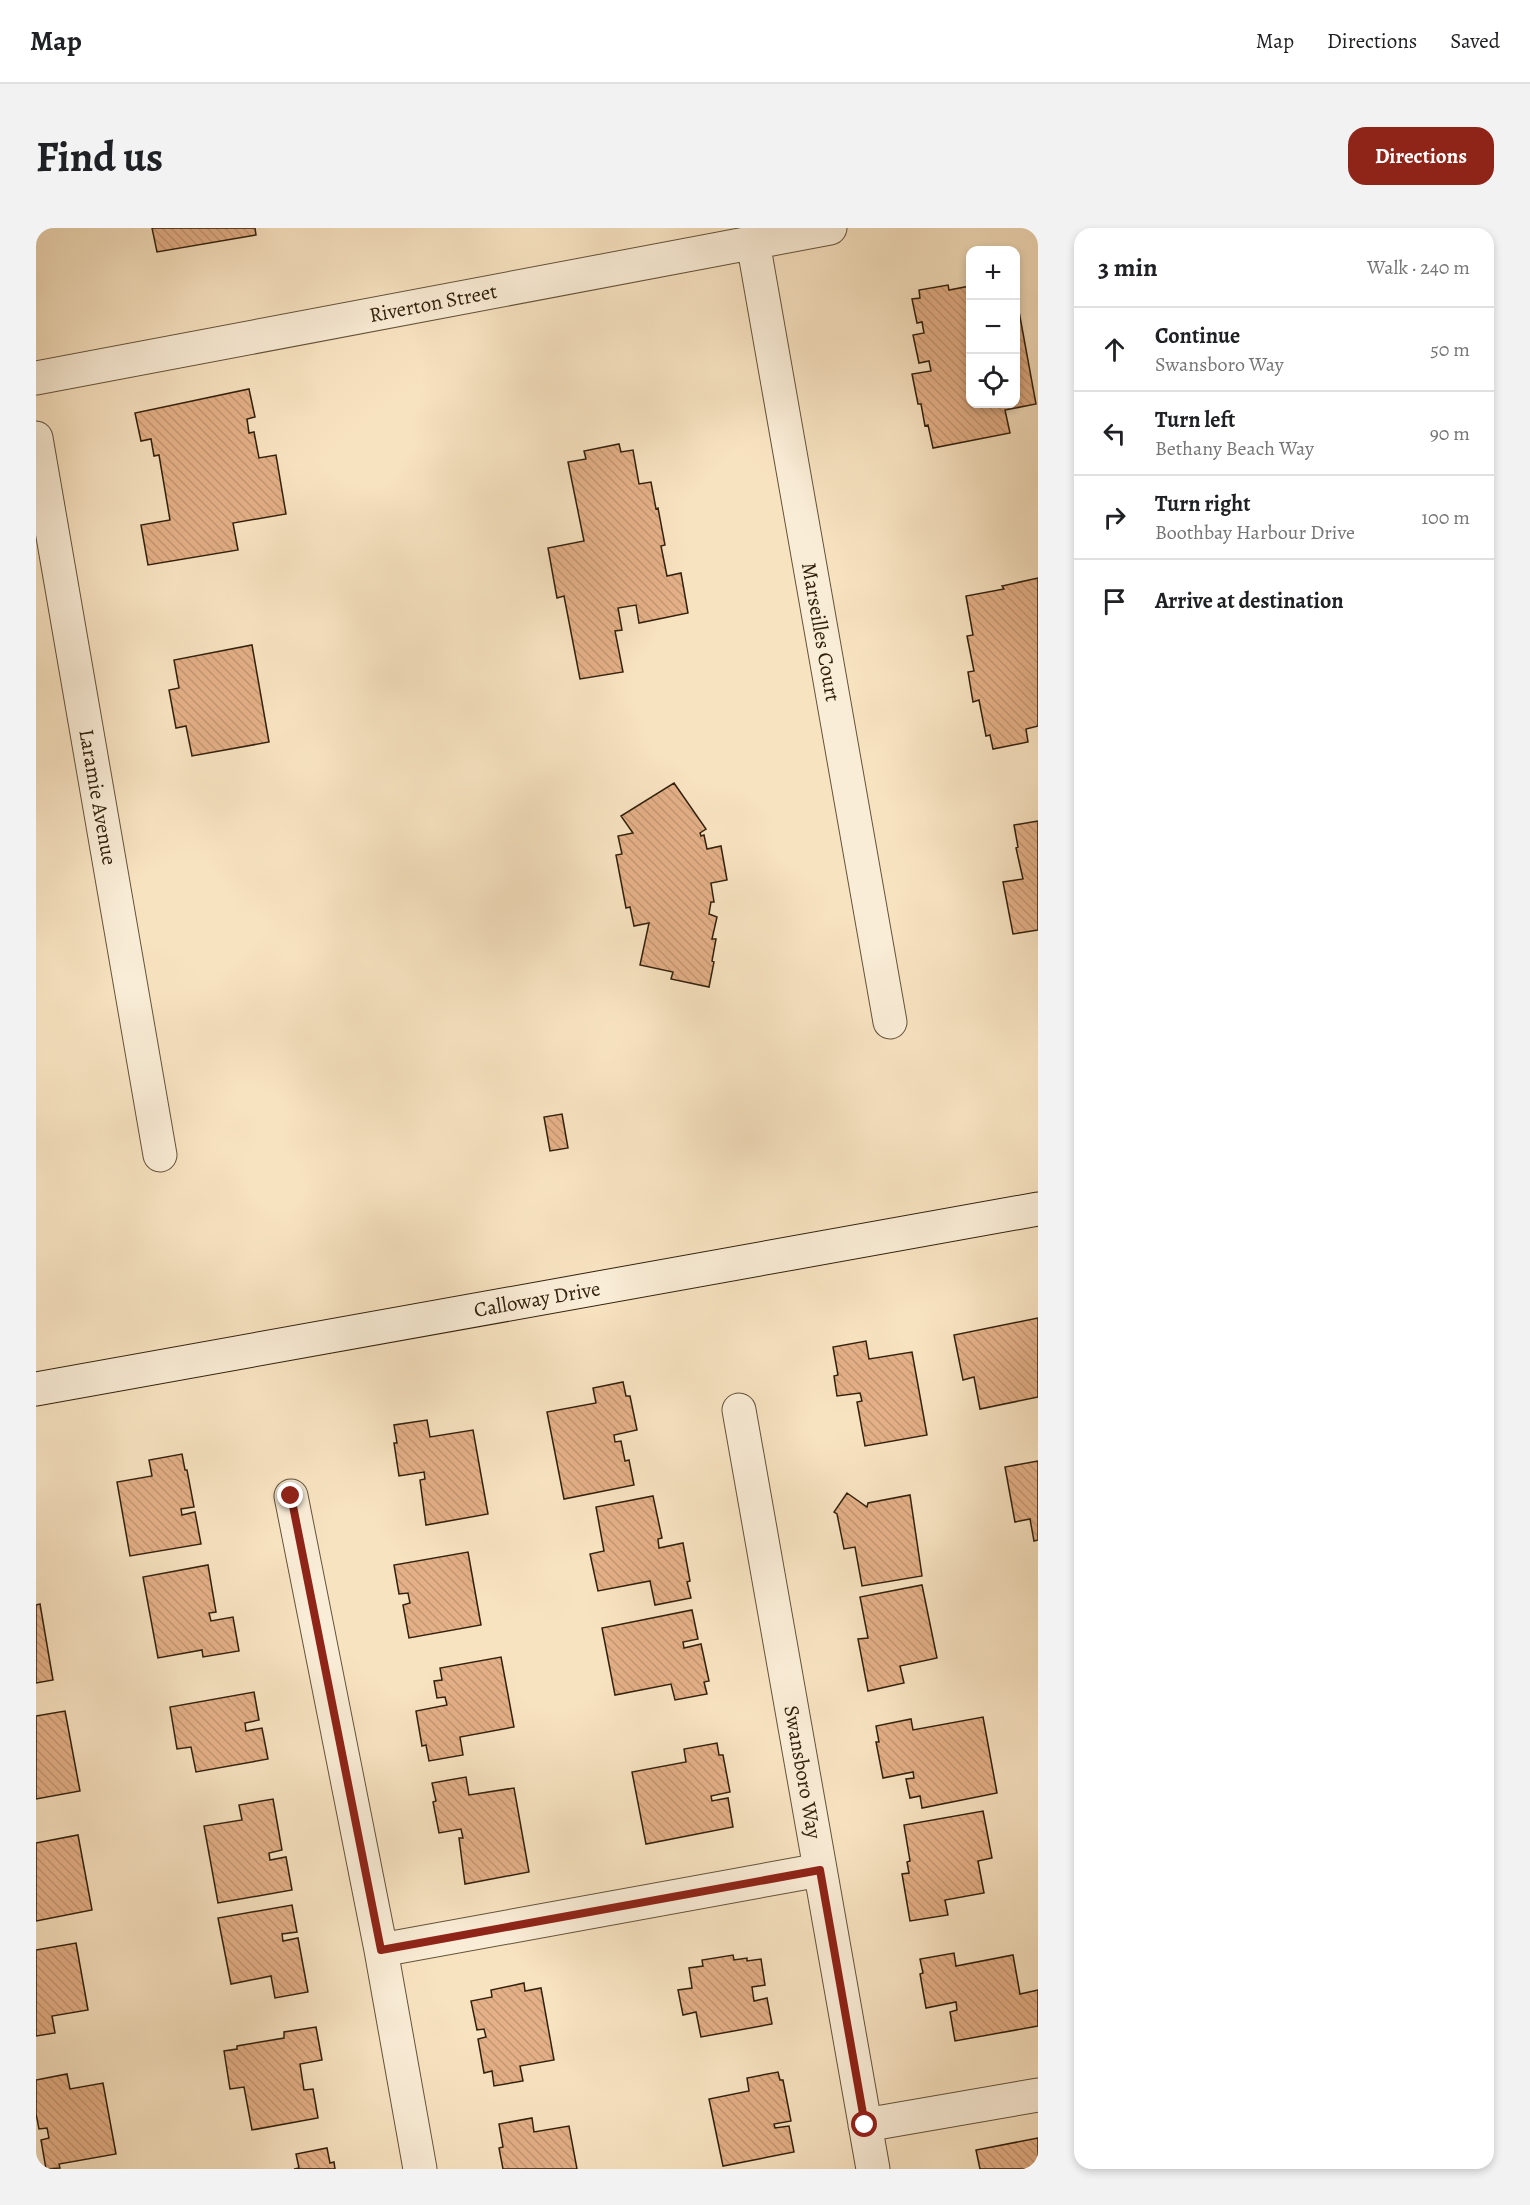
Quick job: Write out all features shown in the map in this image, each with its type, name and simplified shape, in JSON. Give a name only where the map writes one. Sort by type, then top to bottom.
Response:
[{"type":"street","name":"Riverton Street","points":[[36,378],[830,228]]},
{"type":"street","name":"Marseilles Court","points":[[753,242],[890,1023]]},
{"type":"street","name":"Laramie Avenue","points":[[36,438],[160,1155]]},
{"type":"street","name":"Calloway Drive","points":[[36,1389],[1038,1209]]},
{"type":"street","name":"Swansboro Way","points":[[739,1410],[873,2169]]},
{"type":"street","points":[[291,1496],[381,1950],[420,2169]]},
{"type":"street","points":[[381,1950],[820,1870]]},
{"type":"street","points":[[865,2125],[1038,2095]]},
{"type":"building","points":[[152,228],[255,228],[256,235],[157,252]]},
{"type":"building","points":[[948,285],[949,290],[966,287],[966,408],[1015,408],[1005,410],[1010,433],[933,448],[928,425],[925,426],[921,404],[918,404],[912,374],[931,371],[929,361],[919,363],[913,335],[924,333],[922,322],[917,323],[912,299],[920,298],[919,290]]},
{"type":"building","points":[[1020,317],[1036,404],[1020,407]]},
{"type":"building","points":[[249,389],[255,417],[247,419],[249,433],[254,432],[259,458],[276,455],[286,514],[233,523],[238,550],[148,565],[141,525],[170,520],[159,455],[154,456],[151,439],[141,441],[135,413]]},
{"type":"building","points":[[619,444],[621,452],[633,450],[639,484],[651,482],[665,545],[661,546],[667,576],[681,573],[688,613],[639,623],[636,605],[618,608],[622,630],[615,631],[623,672],[580,679],[564,596],[557,598],[548,548],[584,541],[568,462],[586,459],[584,451]]},
{"type":"building","points":[[1038,578],[1038,726],[1026,729],[1028,742],[993,749],[990,735],[986,736],[979,700],[973,702],[968,672],[974,671],[967,636],[973,635],[966,596],[1004,589],[1002,586]]},
{"type":"building","points":[[252,645],[269,742],[192,756],[186,726],[176,728],[169,690],[179,688],[174,660]]},
{"type":"building","points":[[674,783],[706,829],[700,833],[701,836],[704,835],[707,849],[721,846],[727,880],[711,883],[714,902],[711,902],[709,914],[717,917],[712,939],[716,939],[709,987],[671,979],[673,972],[640,965],[649,923],[634,926],[630,907],[626,908],[616,855],[622,854],[618,836],[633,833],[621,816]]},
{"type":"building","points":[[1038,821],[1038,930],[1013,934],[1003,882],[1023,879],[1016,848],[1018,847],[1014,825]]},
{"type":"building","points":[[562,1114],[568,1148],[550,1151],[544,1117]]},
{"type":"building","points":[[1038,1318],[1038,1397],[980,1409],[974,1377],[963,1380],[954,1335]]},
{"type":"building","points":[[866,1341],[869,1359],[912,1352],[927,1435],[865,1446],[857,1402],[862,1401],[860,1393],[837,1396],[834,1376],[838,1375],[833,1347]]},
{"type":"building","points":[[623,1382],[626,1396],[630,1396],[637,1430],[614,1435],[615,1442],[621,1441],[625,1461],[629,1460],[634,1485],[564,1499],[547,1412],[596,1403],[593,1388]]},
{"type":"building","points":[[427,1420],[430,1437],[473,1430],[488,1514],[426,1525],[420,1480],[425,1479],[424,1472],[399,1476],[394,1425]]},
{"type":"building","points":[[182,1454],[194,1507],[181,1509],[182,1515],[195,1512],[201,1544],[130,1556],[117,1482],[152,1476],[149,1460]]},
{"type":"building","points":[[1038,1461],[1038,1540],[1034,1541],[1030,1519],[1015,1522],[1005,1467]]},
{"type":"building","points":[[847,1493],[867,1507],[868,1503],[910,1495],[922,1576],[862,1586],[855,1547],[844,1549],[837,1514],[834,1512]]},
{"type":"building","points":[[653,1496],[662,1538],[658,1539],[659,1548],[683,1543],[691,1598],[655,1605],[650,1581],[598,1591],[590,1554],[604,1551],[596,1507]]},
{"type":"building","points":[[468,1552],[481,1625],[409,1638],[403,1605],[410,1603],[408,1593],[399,1594],[394,1565]]},
{"type":"building","points":[[208,1565],[216,1612],[209,1613],[211,1621],[233,1617],[239,1651],[203,1657],[202,1650],[158,1658],[143,1577]]},
{"type":"building","points":[[922,1585],[937,1658],[900,1666],[904,1683],[868,1691],[858,1639],[868,1638],[860,1597]]},
{"type":"building","points":[[40,1604],[53,1680],[36,1683],[36,1605]]},
{"type":"building","points":[[692,1610],[698,1639],[683,1642],[684,1648],[701,1644],[709,1681],[704,1682],[707,1694],[675,1700],[671,1684],[615,1695],[602,1628]]},
{"type":"building","points":[[501,1657],[514,1727],[460,1737],[463,1755],[429,1761],[426,1745],[422,1746],[416,1711],[447,1705],[445,1697],[437,1698],[434,1681],[442,1680],[440,1668]]},
{"type":"building","points":[[254,1692],[259,1720],[245,1723],[246,1731],[262,1728],[268,1759],[196,1772],[191,1747],[177,1749],[170,1707]]},
{"type":"building","points":[[65,1711],[80,1791],[36,1799],[36,1716]]},
{"type":"building","points":[[983,1717],[997,1793],[922,1808],[920,1796],[910,1798],[906,1779],[914,1778],[913,1772],[883,1778],[876,1742],[879,1742],[876,1726],[911,1719],[913,1730]]},
{"type":"building","points":[[717,1743],[719,1755],[723,1755],[730,1792],[711,1796],[712,1801],[728,1798],[733,1827],[646,1844],[632,1772],[686,1762],[684,1749]]},
{"type":"building","points":[[466,1777],[469,1795],[514,1788],[529,1872],[465,1884],[459,1838],[463,1838],[461,1829],[439,1833],[432,1783]]},
{"type":"building","points":[[273,1799],[282,1850],[269,1853],[270,1860],[286,1857],[292,1890],[218,1903],[204,1826],[242,1820],[239,1805]]},
{"type":"building","points":[[983,1811],[992,1858],[978,1861],[984,1893],[945,1900],[948,1915],[910,1921],[902,1874],[909,1873],[907,1862],[910,1861],[904,1825]]},
{"type":"building","points":[[78,1835],[92,1910],[36,1921],[36,1843]]},
{"type":"building","points":[[292,1905],[297,1932],[282,1934],[283,1941],[298,1938],[308,1992],[275,1998],[271,1976],[231,1984],[218,1918]]},
{"type":"building","points":[[76,1943],[88,2010],[52,2016],[55,2033],[36,2036],[36,1950]]},
{"type":"building","points":[[954,1953],[956,1966],[1013,1955],[1020,1994],[1038,1990],[1038,2026],[955,2041],[950,2012],[957,2010],[956,2002],[926,2008],[920,1974],[923,1973],[920,1959]]},
{"type":"building","points":[[733,1955],[734,1960],[761,1959],[765,1985],[752,1987],[754,2001],[767,1998],[772,2024],[701,2037],[696,2012],[683,2015],[678,1990],[692,1988],[689,1968],[703,1966],[702,1960]]},
{"type":"building","points":[[524,1983],[525,1991],[541,1988],[554,2060],[520,2066],[523,2081],[494,2086],[492,2071],[484,2073],[478,2039],[486,2037],[484,2029],[477,2030],[471,2001],[492,1997],[491,1990]]},
{"type":"building","points":[[316,2027],[322,2060],[300,2064],[304,2090],[313,2089],[318,2118],[252,2130],[244,2087],[230,2089],[224,2051],[237,2049],[237,2046],[284,2038],[284,2032]]},
{"type":"building","points":[[778,2072],[780,2080],[783,2080],[791,2121],[774,2124],[775,2128],[789,2126],[794,2152],[723,2166],[709,2099],[749,2091],[747,2078]]},
{"type":"building","points":[[67,2074],[70,2089],[103,2083],[116,2154],[59,2164],[60,2168],[46,2169],[41,2140],[49,2138],[47,2128],[39,2129],[36,2114],[36,2080]]},
{"type":"building","points":[[532,2118],[534,2132],[569,2126],[577,2169],[503,2169],[499,2148],[503,2147],[499,2124]]},
{"type":"building","points":[[1038,2138],[1038,2169],[980,2169],[976,2150]]},
{"type":"building","points":[[327,2148],[330,2163],[334,2162],[335,2169],[294,2169],[299,2168],[296,2154]]},
{"type":"route","points":[[291,1496],[381,1950],[820,1870],[865,2125]]}]
